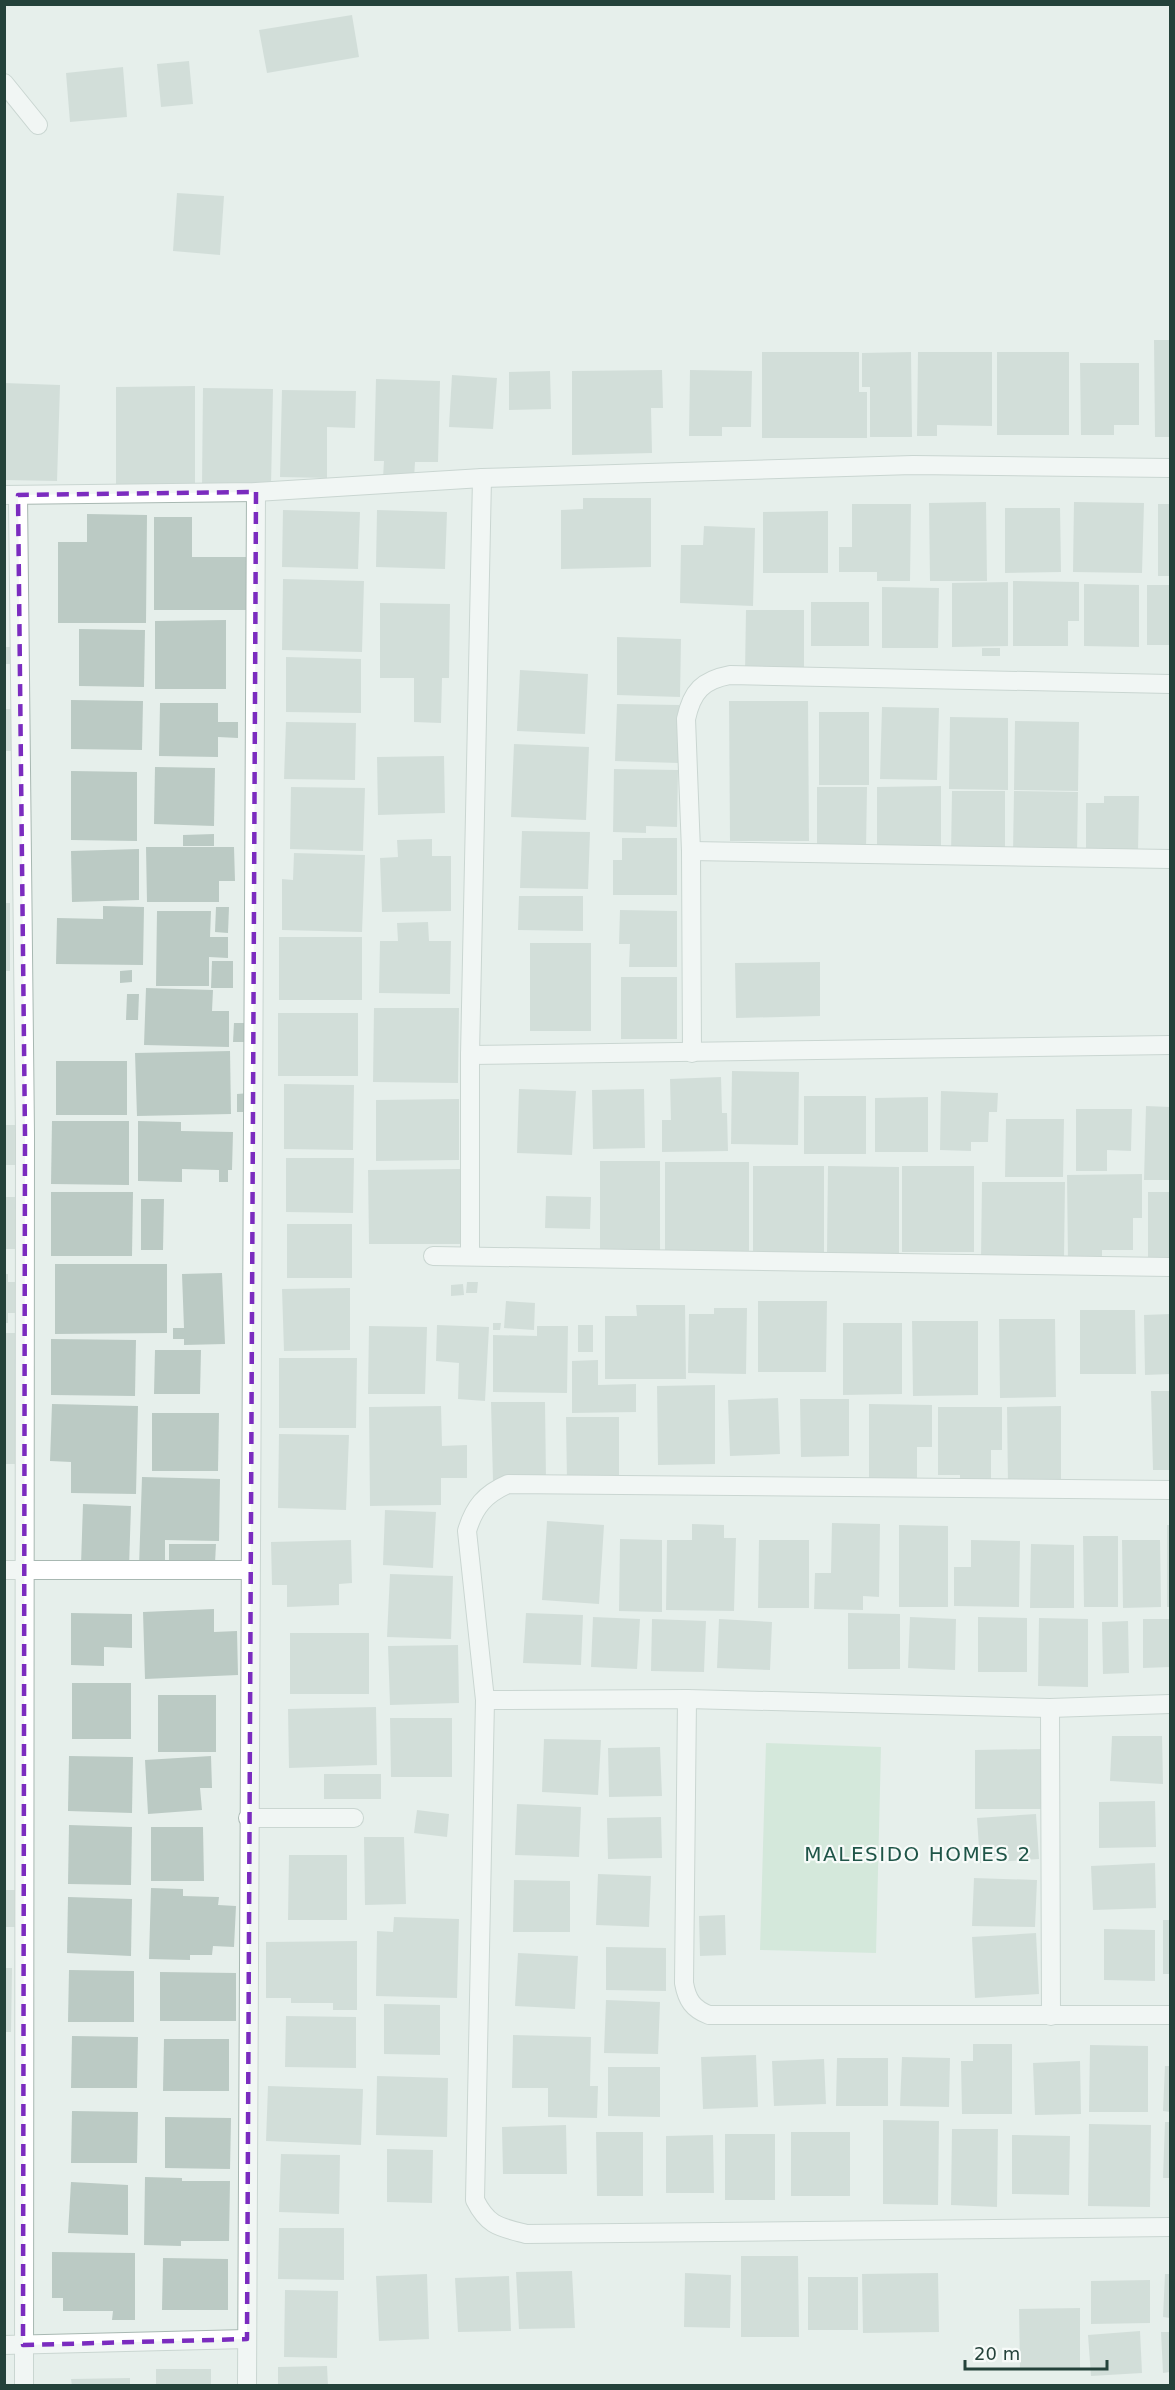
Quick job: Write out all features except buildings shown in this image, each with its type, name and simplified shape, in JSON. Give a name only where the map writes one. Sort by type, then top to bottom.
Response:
[{"type":"street","points":[[4,83],[38,125]]},
{"type":"street","points":[[24,2385],[25,1135],[11,495],[256,492],[482,478],[913,465],[1170,468]]},
{"type":"street","points":[[470,1256],[470,1055],[482,478]]},
{"type":"street","points":[[247,2385],[249,1570],[256,492]]},
{"type":"street","points":[[692,1053],[691,851],[686,719],[689,705],[696,693],[712,678],[730,675],[1170,684]]},
{"type":"street","points":[[691,851],[1170,860]]},
{"type":"street","points":[[470,1055],[1170,1045]]},
{"type":"street","points":[[433,1256],[1170,1267]]},
{"type":"street","points":[[1170,1490],[508,1484],[493,1491],[482,1500],[472,1514],[467,1531],[485,1700],[475,2200],[483,2215],[496,2226],[526,2234],[1170,2227]]},
{"type":"street","points":[[4,1570],[249,1570]]},
{"type":"street","points":[[485,1700],[687,1699],[1050,1708],[1170,1704]]},
{"type":"street","points":[[687,1699],[684,1983],[690,2003],[697,2010],[709,2015],[1170,2015]]},
{"type":"street","points":[[1050,1708],[1051,2016]]},
{"type":"street","points":[[248,1818],[354,1818]]},
{"type":"street","points":[[4,2345],[247,2339]]},
{"type":"highlighted area","points":[[256,492],[247,2339],[23,2345],[25,1135],[18,495]]},
{"type":"green space","points":[[766,1743],[881,1747],[876,1953],[760,1950]]},
{"type":"district","name":"MALESIDO HOMES 2","points":[[918,1854]]}]
